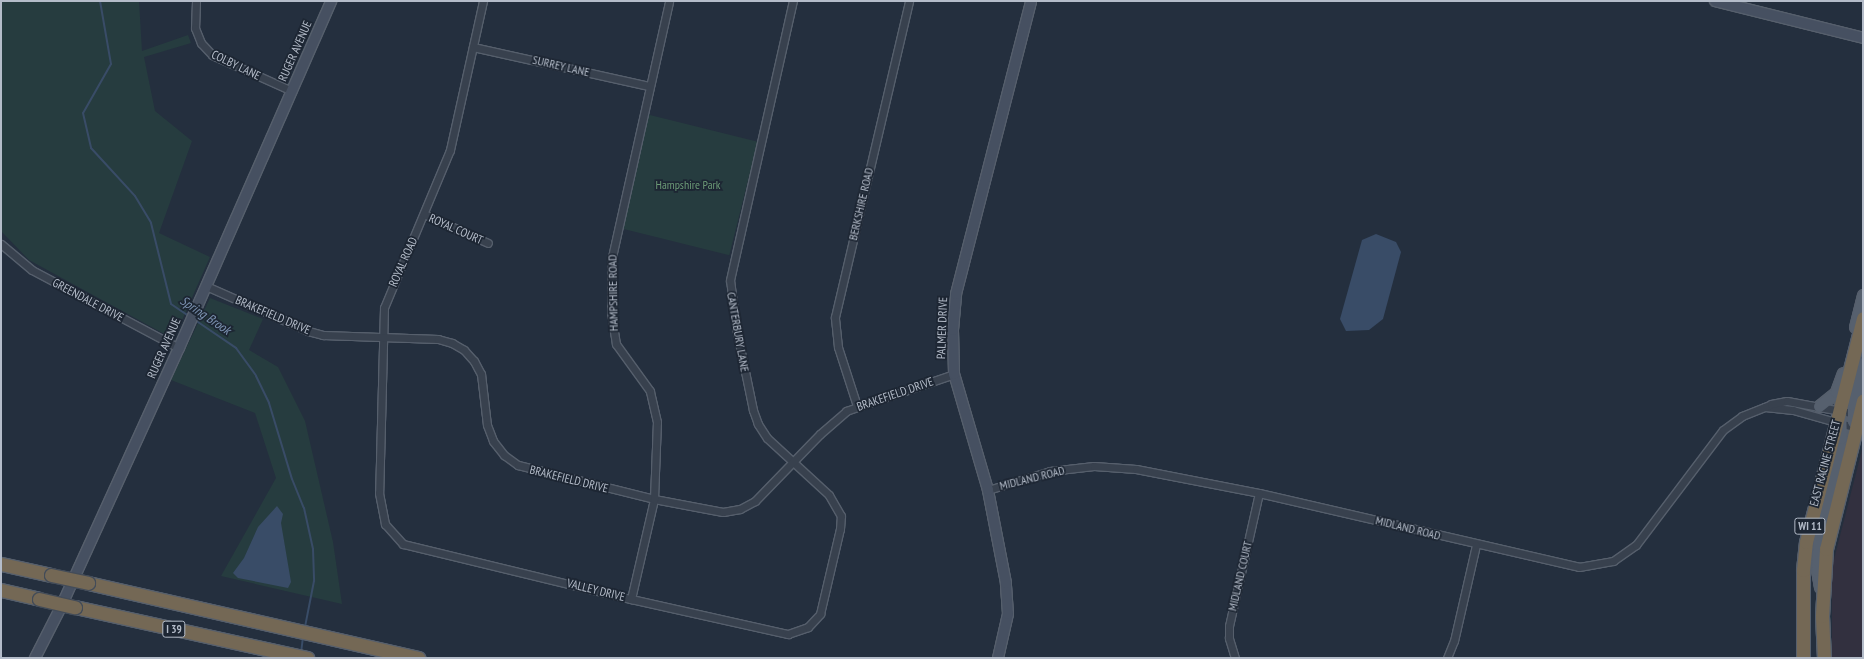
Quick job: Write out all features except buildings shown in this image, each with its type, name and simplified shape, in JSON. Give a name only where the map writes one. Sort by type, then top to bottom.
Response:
[{"type":"highway","name":"EAST RACINE STREET","points":[[1803,658],[1801,621],[1806,542],[1839,419],[1863,318]]},
{"type":"highway","name":"EAST RACINE STREET","points":[[1824,658],[1822,606],[1826,549],[1856,428],[1856,414],[1863,401]]},
{"type":"highway","name":"I 39","points":[[1,564],[278,625],[419,658]]},
{"type":"highway","name":"I 39","points":[[1,590],[307,658]]},
{"type":"highway","points":[[1797,658],[1801,621]]},
{"type":"main road","points":[[1819,406],[1832,396],[1839,388],[1863,295]]},
{"type":"main road","points":[[1856,414],[1863,364]]},
{"type":"main road","points":[[1822,606],[1817,570],[1819,535],[1840,443],[1839,419]]},
{"type":"street","name":"COLBY LANE","points":[[196,1],[195,28],[201,43],[212,55],[292,91]]},
{"type":"street","name":"RUGER AVENUE","points":[[35,658],[63,603],[179,348],[331,1]]},
{"type":"street","name":"ROYAL ROAD","points":[[389,530],[380,510],[379,493],[382,337],[388,295],[424,214],[450,150],[483,1]]},
{"type":"street","name":"HAMPSHIRE ROAD","points":[[631,599],[654,499],[657,460],[655,406],[650,391],[616,344],[611,312],[614,239],[669,1]]},
{"type":"street","name":"CANTERBURY LANE","points":[[793,1],[730,280],[731,297],[752,410],[767,438],[829,495],[840,516],[840,529],[820,614],[808,627]]},
{"type":"street","name":"BERKSHIRE ROAD","points":[[857,406],[838,347],[835,317],[909,1]]},
{"type":"street","name":"PALMER DRIVE","points":[[998,658],[1008,614],[1006,583],[988,490],[954,374],[956,294],[1031,1]]},
{"type":"street","points":[[1715,1],[1862,36]]},
{"type":"street","name":"SURREY LANE","points":[[473,46],[649,86]]},
{"type":"street","name":"ROYAL COURT","points":[[424,214],[488,243]]},
{"type":"street","name":"GREENDALE DRIVE","points":[[1,244],[32,270],[179,348]]},
{"type":"street","name":"BRAKEFIELD DRIVE","points":[[206,286],[308,331],[336,336],[438,339],[464,350],[474,361],[481,374],[487,425],[493,441],[504,455],[518,465],[654,499],[723,512],[740,509],[755,501],[830,425],[846,411],[954,374]]},
{"type":"street","name":"MIDLAND ROAD","points":[[988,490],[1050,471],[1094,466],[1136,469],[1259,493],[1573,567],[1614,560],[1636,545],[1723,430],[1742,416],[1765,407],[1787,401],[1819,406],[1856,428]]},
{"type":"street","name":"MIDLAND ROAD","points":[[1765,407],[1793,410],[1839,419],[1856,414]]},
{"type":"street","name":"MIDLAND COURT","points":[[1235,658],[1229,638],[1229,626],[1259,493]]},
{"type":"street","name":"VALLEY DRIVE","points":[[389,530],[403,544],[631,599],[788,634],[808,627]]},
{"type":"street","points":[[1447,658],[1454,641],[1476,545]]},
{"type":"shaded area","points":[[1863,446],[1863,658],[1832,658],[1832,567]]},
{"type":"green space","points":[[1,1],[139,1],[142,51],[188,35],[191,43],[144,57],[155,111],[192,141],[159,233],[210,257],[175,336],[168,336],[29,260],[1,231]]},
{"type":"green space","name":"Hampshire Park","points":[[646,114],[758,142],[729,255],[618,228]]},
{"type":"green space","points":[[210,298],[263,319],[249,350],[278,367],[305,421],[333,542],[342,604],[221,576],[276,478],[255,413],[171,380]]},
{"type":"water","points":[[1376,234],[1396,242],[1401,252],[1383,319],[1369,330],[1346,331],[1340,319],[1362,240]]},
{"type":"water","points":[[277,506],[283,514],[281,523],[291,582],[288,588],[238,578],[233,573],[244,558],[258,527]]},
{"type":"waterway","name":"Spring Brook","points":[[100,1],[111,64],[83,113],[91,148],[135,196],[151,223],[171,304],[190,317]]},
{"type":"waterway","name":"Spring Brook","points":[[195,320],[236,348],[256,376],[269,403],[292,479],[304,508],[313,549],[314,581],[305,627]]},
{"type":"waterway","name":"Spring Brook","points":[[301,653],[303,637]]}]
